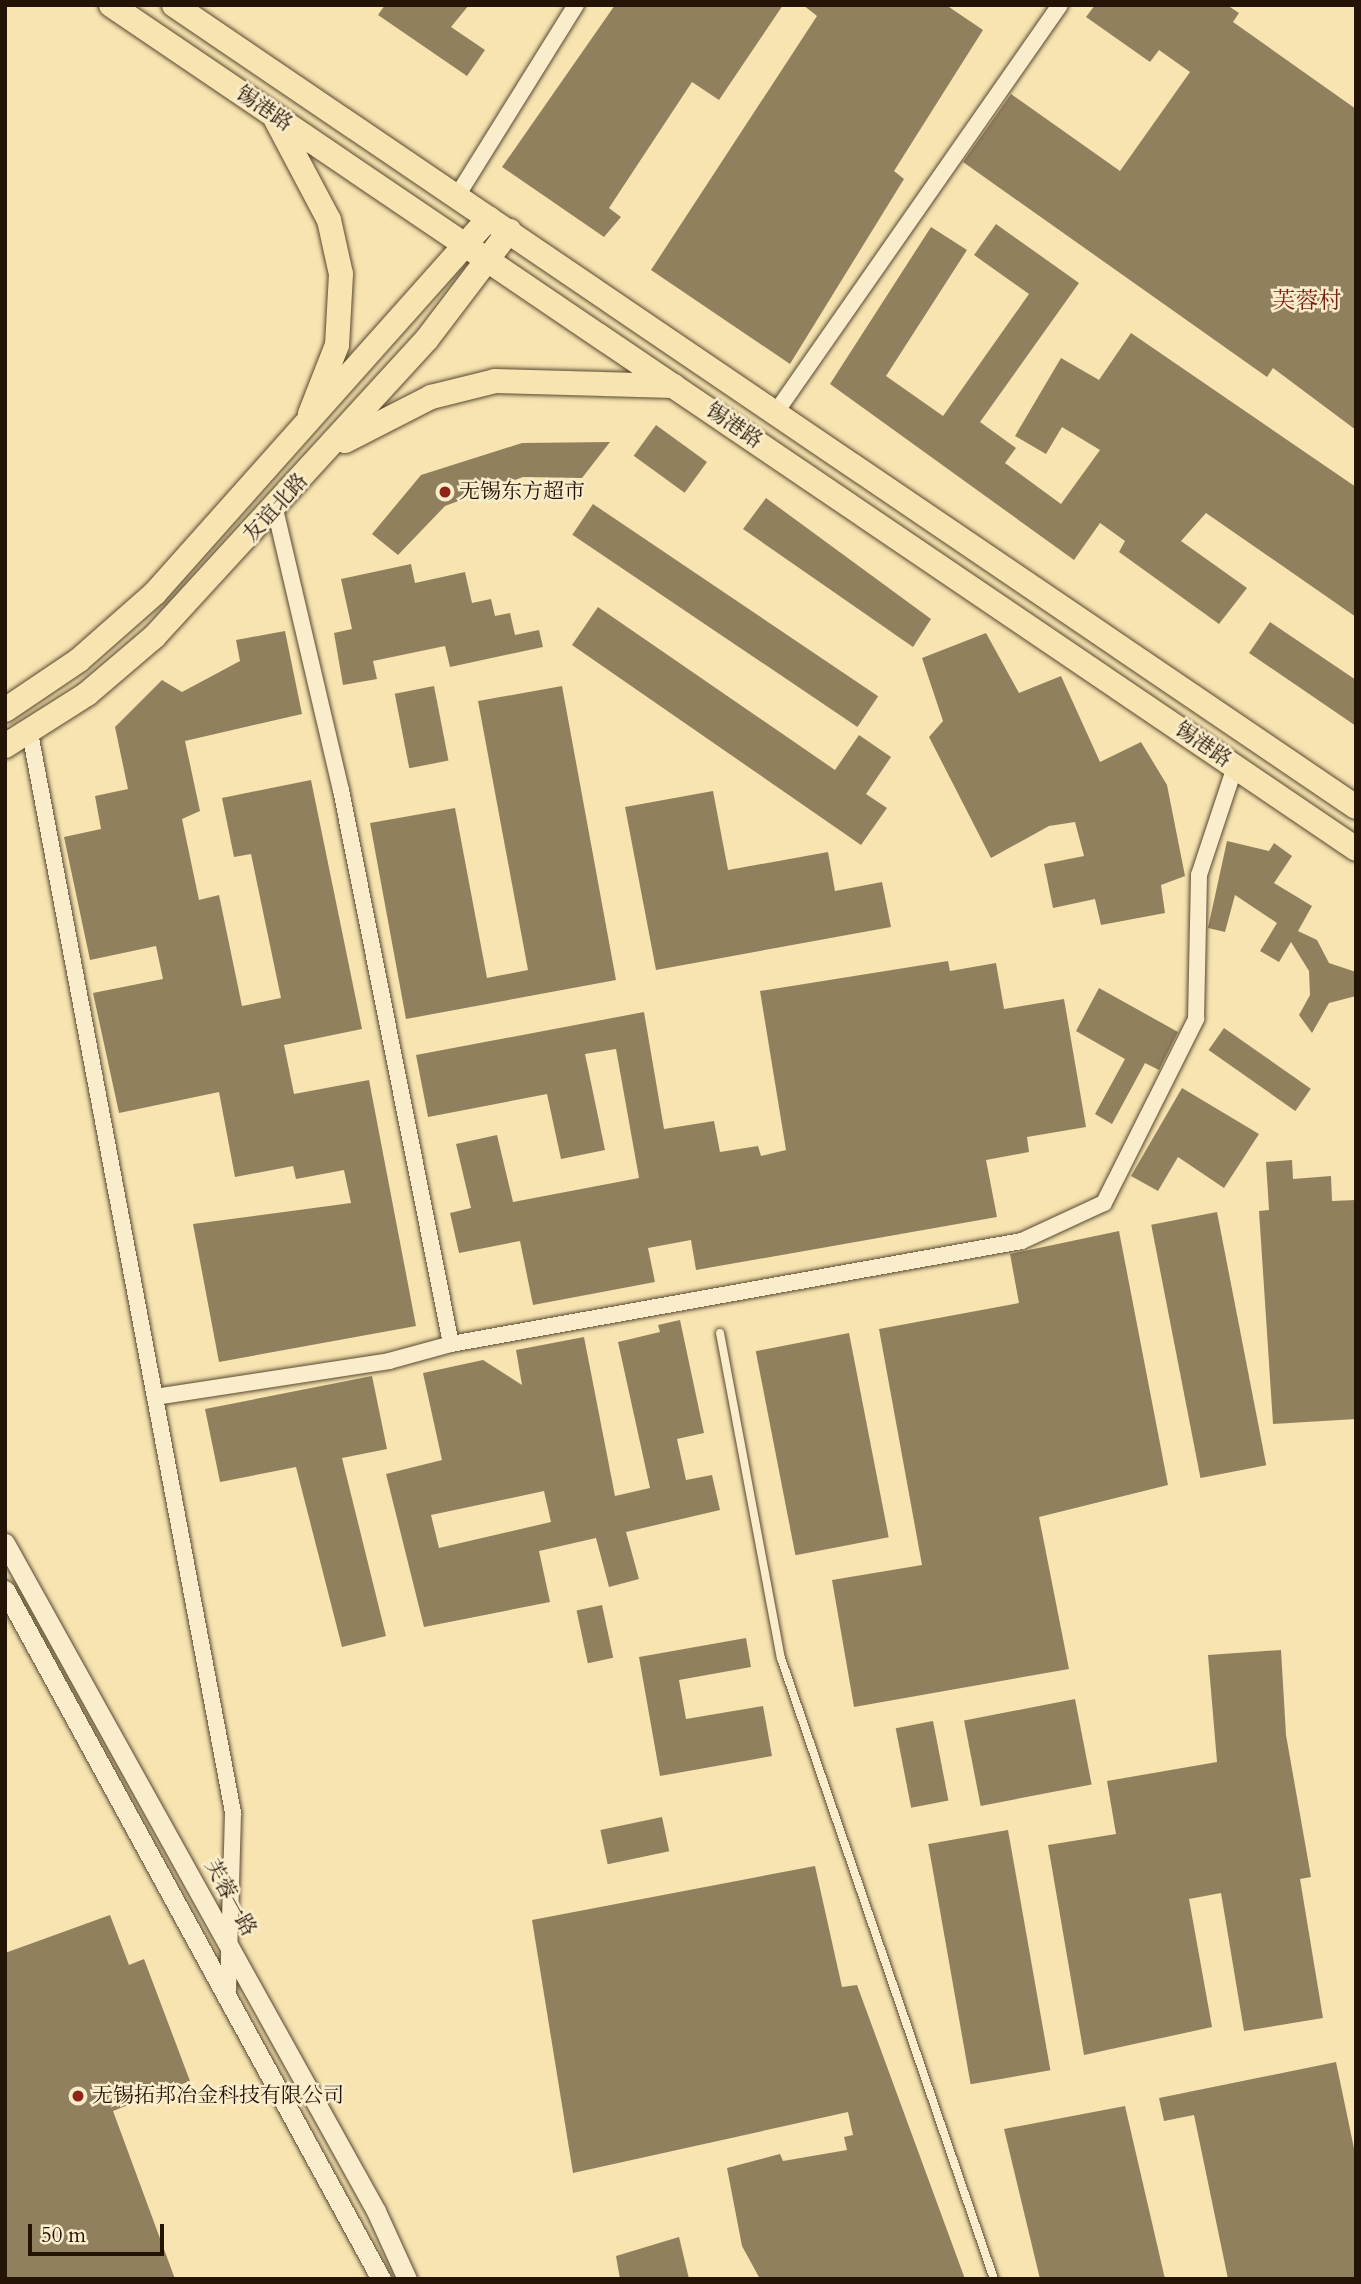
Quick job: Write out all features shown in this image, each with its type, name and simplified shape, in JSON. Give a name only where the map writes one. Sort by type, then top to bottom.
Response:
[{"type":"main road","name":"锡港路","points":[[111,5],[1356,849]]},
{"type":"main road","name":"锡港路","points":[[174,5],[1356,807]]},
{"type":"main road","points":[[272,114],[329,220],[341,274],[337,345],[306,425]]},
{"type":"main road","name":"友谊北路","points":[[5,710],[79,660],[155,593],[468,246],[499,225]]},
{"type":"main road","name":"友谊北路","points":[[5,746],[30,733],[154,637],[326,452],[489,261],[499,225]]},
{"type":"main road","points":[[326,452],[406,407],[495,381],[676,386]]},
{"type":"street","points":[[457,196],[576,5]]},
{"type":"street","points":[[776,412],[1060,5]]},
{"type":"street","points":[[275,509],[341,790],[451,1344]]},
{"type":"street","points":[[30,733],[233,1813],[228,1990]]},
{"type":"street","points":[[155,1397],[390,1361],[451,1344],[1022,1241],[1104,1203],[1196,1018],[1199,875],[1235,767]]},
{"type":"street","name":"芙蓉一路","points":[[5,1543],[369,2199],[407,2279]]},
{"type":"street","points":[[5,1590],[228,1990],[381,2279]]},
{"type":"lane","points":[[720,1333],[781,1658],[994,2279]]},
{"type":"building","points":[[385,5],[469,5],[451,27],[485,50],[467,76],[378,15]]},
{"type":"building","points":[[615,5],[783,5],[719,100],[692,82],[609,208],[621,217],[604,237],[502,167]]},
{"type":"building","points":[[803,5],[946,5],[983,30],[894,171],[904,179],[790,364],[651,270],[817,16]]},
{"type":"building","points":[[1095,5],[1227,5],[1239,13],[1233,22],[1356,109],[1356,430],[1273,368],[1267,377],[963,162],[1011,94],[1120,171],[1190,72],[1159,50],[1150,62],[1086,17]]},
{"type":"building","points":[[996,224],[1079,283],[980,422],[1016,448],[1005,463],[1061,504],[1100,450],[1062,427],[1046,454],[1015,436],[1061,358],[1099,380],[1131,333],[1356,487],[1356,617],[1206,513],[1181,541],[1247,588],[1219,624],[1119,552],[1125,541],[1100,523],[1074,560],[830,384],[931,227],[967,250],[886,376],[943,416],[1029,294],[974,255]]},
{"type":"building","points":[[656,425],[707,462],[685,493],[634,456]]},
{"type":"building","name":"无锡东方超市","points":[[610,442],[582,478],[523,477],[445,506],[398,555],[372,534],[421,475],[522,443]]},
{"type":"building","points":[[766,498],[931,619],[913,647],[743,529]]},
{"type":"building","points":[[593,504],[878,696],[857,727],[572,535]]},
{"type":"building","points":[[411,564],[415,583],[465,572],[472,603],[491,599],[495,616],[510,613],[515,635],[539,630],[543,647],[450,667],[445,646],[373,661],[377,679],[343,685],[334,633],[352,629],[341,579]]},
{"type":"building","points":[[598,607],[835,770],[859,735],[891,757],[866,794],[887,808],[861,845],[572,645]]},
{"type":"building","points":[[1270,622],[1356,680],[1356,726],[1249,653]]},
{"type":"building","points":[[285,631],[302,714],[185,741],[200,811],[182,819],[199,900],[219,895],[242,1006],[281,998],[251,854],[234,857],[222,798],[311,780],[362,1029],[284,1045],[294,1094],[369,1080],[416,1326],[219,1362],[193,1224],[351,1203],[344,1170],[296,1179],[293,1166],[235,1177],[219,1092],[119,1113],[93,993],[163,979],[156,946],[90,960],[64,837],[101,829],[95,796],[128,789],[115,727],[162,680],[182,692],[240,661],[236,640]]},
{"type":"building","points":[[986,633],[1019,693],[1061,676],[1100,762],[1141,742],[1167,785],[1185,876],[1161,885],[1165,913],[1101,925],[1095,899],[1053,908],[1044,864],[1084,856],[1075,822],[1049,826],[991,858],[929,737],[943,721],[922,658]]},
{"type":"building","points":[[434,686],[449,761],[409,768],[395,694]]},
{"type":"building","points":[[562,686],[616,980],[406,1019],[370,823],[455,808],[487,978],[528,970],[478,701]]},
{"type":"building","points":[[713,791],[728,870],[828,852],[835,891],[882,882],[891,927],[656,970],[625,807]]},
{"type":"building","points":[[1227,841],[1269,851],[1274,843],[1292,856],[1274,883],[1312,906],[1298,931],[1317,940],[1329,963],[1356,972],[1356,996],[1329,1003],[1312,1033],[1299,1015],[1310,995],[1309,971],[1291,942],[1279,962],[1260,951],[1277,923],[1235,895],[1225,932],[1208,928]]},
{"type":"building","points":[[948,961],[950,971],[996,963],[1004,1009],[1064,999],[1086,1127],[1027,1137],[1029,1152],[986,1160],[997,1217],[696,1270],[691,1240],[648,1248],[655,1282],[533,1305],[520,1241],[459,1253],[450,1213],[471,1208],[456,1144],[497,1135],[513,1202],[639,1178],[616,1049],[585,1054],[605,1150],[561,1159],[547,1094],[428,1117],[416,1055],[644,1012],[664,1129],[714,1121],[720,1152],[758,1146],[761,1156],[786,1150],[760,991]]},
{"type":"building","points":[[1099,988],[1178,1032],[1159,1070],[1145,1063],[1112,1124],[1095,1114],[1125,1059],[1076,1031]]},
{"type":"building","points":[[1224,1028],[1311,1089],[1295,1111],[1209,1050]]},
{"type":"building","points":[[1182,1088],[1259,1134],[1224,1188],[1178,1157],[1158,1191],[1131,1176]]},
{"type":"building","points":[[1292,1160],[1293,1179],[1331,1176],[1332,1201],[1356,1200],[1356,1419],[1273,1424],[1259,1211],[1269,1210],[1266,1162]]},
{"type":"building","points":[[1217,1212],[1266,1465],[1200,1478],[1151,1225]]},
{"type":"building","points":[[1119,1231],[1168,1485],[1039,1517],[1069,1669],[854,1707],[832,1580],[922,1565],[879,1329],[1019,1303],[1010,1254]]},
{"type":"building","points":[[680,1320],[704,1433],[677,1439],[686,1480],[712,1475],[720,1510],[626,1532],[639,1579],[609,1587],[596,1538],[539,1551],[550,1602],[424,1627],[386,1474],[442,1460],[423,1373],[483,1360],[522,1385],[516,1350],[584,1337],[615,1496],[650,1488],[618,1342],[660,1332],[658,1325]],"holes":[[[544,1491],[551,1522],[439,1548],[431,1515]]]},
{"type":"building","points":[[849,1333],[889,1537],[795,1555],[756,1351]]},
{"type":"building","points":[[372,1376],[387,1449],[342,1458],[386,1636],[342,1647],[296,1467],[220,1482],[205,1409]]},
{"type":"building","points":[[602,1605],[613,1658],[588,1663],[577,1610]]},
{"type":"building","points":[[746,1638],[751,1667],[679,1680],[686,1719],[763,1706],[772,1756],[660,1776],[639,1657]]},
{"type":"building","points":[[1281,1650],[1286,1735],[1311,1877],[1300,1879],[1323,2018],[1244,2031],[1221,1893],[1189,1899],[1212,2027],[1084,2055],[1048,1845],[1116,1834],[1107,1781],[1217,1762],[1208,1655]]},
{"type":"building","points":[[1075,1699],[1092,1784],[981,1806],[964,1721]]},
{"type":"building","points":[[933,1721],[948,1801],[911,1808],[896,1728]]},
{"type":"building","points":[[662,1817],[669,1851],[608,1864],[600,1830]]},
{"type":"building","points":[[1008,1830],[1050,2070],[971,2084],[928,1844]]},
{"type":"building","points":[[815,1866],[842,1987],[857,1985],[965,2279],[760,2279],[742,2246],[727,2168],[780,2154],[783,2161],[847,2150],[844,2137],[853,2135],[848,2112],[573,2173],[532,1920]]},
{"type":"building","name":"无锡拓邦冶金科技有限公司","points":[[110,1915],[129,1965],[144,1959],[190,2081],[113,2111],[175,2279],[5,2279],[5,1953]]},
{"type":"building","points":[[1336,2062],[1356,2158],[1356,2279],[1228,2279],[1194,2115],[1164,2121],[1159,2098]]},
{"type":"building","points":[[1125,2106],[1165,2279],[1040,2279],[1004,2129]]},
{"type":"building","points":[[679,2237],[689,2279],[620,2279],[616,2256]]},
{"type":"place","name":"无锡东方超市","points":[[445,492]]},
{"type":"place","name":"无锡拓邦冶金科技有限公司","points":[[78,2096]]},
{"type":"district","name":"芙蓉村","points":[[1307,301]]}]
